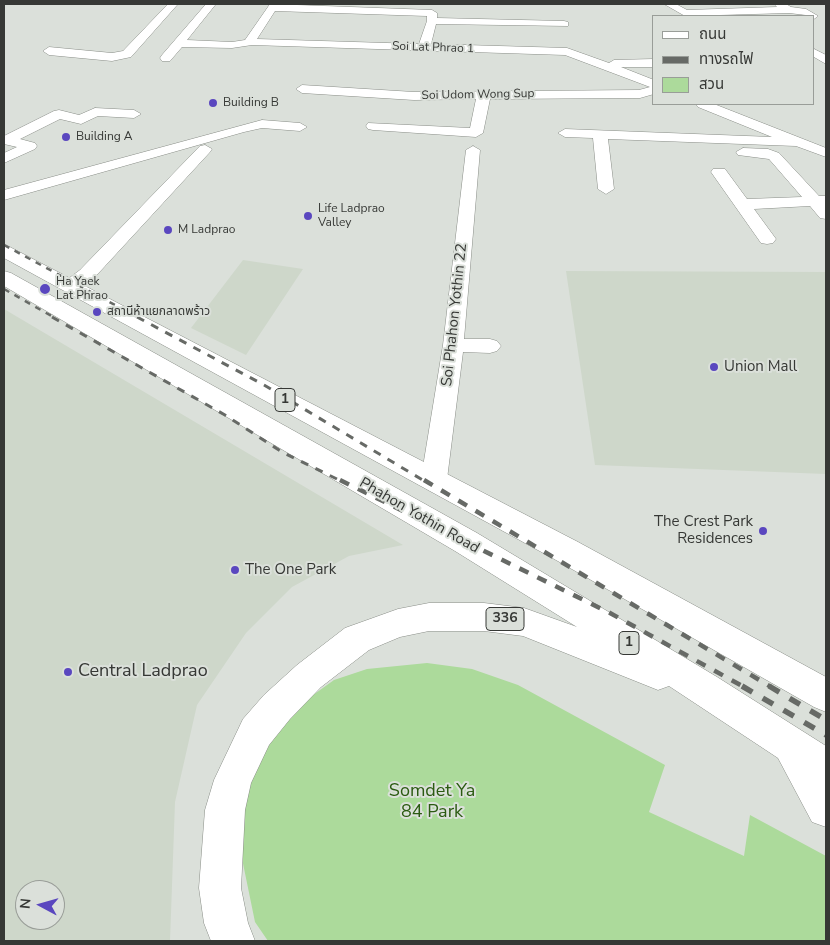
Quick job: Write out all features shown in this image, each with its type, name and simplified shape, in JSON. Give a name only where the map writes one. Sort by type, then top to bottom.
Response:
[{"type":"main road","name":"1","points":[[4,250],[434,479],[823,693]]},
{"type":"main road","name":"Phahon Yothin Road","points":[[4,276],[466,542],[826,767]]},
{"type":"main road","name":"336","points":[[233,941],[226,922],[220,888],[225,810],[233,780],[256,732],[277,708],[309,676],[357,639],[380,628],[429,617],[458,615],[524,622],[637,667],[705,690]]},
{"type":"main road","points":[[791,744],[826,808]]},
{"type":"street","points":[[49,51],[112,57],[127,54],[173,4]]},
{"type":"street","points":[[166,58],[211,4]]},
{"type":"street","points":[[669,4],[680,12],[704,15],[739,12],[756,14],[789,10],[802,11],[810,15]]},
{"type":"street","points":[[726,4],[739,12]]},
{"type":"street","points":[[779,4],[789,10]]},
{"type":"street","points":[[252,42],[251,39],[266,24],[274,6],[428,12],[433,14],[427,26],[424,47]]},
{"type":"street","points":[[427,26],[565,38],[562,10]]},
{"type":"street","name":"Soi Lat Phrao 1","points":[[179,44],[239,45],[252,42],[273,48],[424,47],[565,38],[602,64],[652,83]]},
{"type":"street","points":[[815,53],[826,60]]},
{"type":"street","points":[[602,64],[652,62]]},
{"type":"street","name":"Soi Udom Wong Sup","points":[[302,89],[414,96],[640,94],[652,91]]},
{"type":"street","name":"Soi Phahon Yothin 22","points":[[434,479],[453,346],[474,141],[484,95]]},
{"type":"street","points":[[706,105],[826,153]]},
{"type":"street","points":[[4,159],[30,146],[7,140],[59,114],[81,120],[95,112],[134,114]]},
{"type":"street","points":[[4,195],[253,125],[300,127]]},
{"type":"street","points":[[373,126],[474,141]]},
{"type":"street","points":[[565,133],[798,142]]},
{"type":"street","points":[[600,134],[606,189]]},
{"type":"street","points":[[71,286],[87,274],[204,150]]},
{"type":"street","points":[[667,150],[768,153],[780,162],[820,201],[826,214]]},
{"type":"street","points":[[719,172],[767,239]]},
{"type":"street","points":[[742,204],[820,201]]},
{"type":"street","points":[[453,346],[490,346]]},
{"type":"shaded area","points":[[243,260],[303,269],[246,355],[191,328]]},
{"type":"shaded area","name":"Union Mall","points":[[566,271],[826,272],[826,474],[595,465]]},
{"type":"shaded area","points":[[4,309],[403,545],[349,556],[292,587],[246,633],[197,705],[175,802],[170,941],[4,941]]},
{"type":"green space","name":"Somdet Ya 84 Park","points":[[427,663],[472,669],[518,685],[665,765],[649,812],[744,856],[750,815],[826,856],[826,941],[268,941],[255,922],[239,844],[247,788],[259,748],[288,713],[334,680],[367,669]]},
{"type":"railway","points":[[4,245],[139,318]]},
{"type":"railway","points":[[4,289],[55,318]]},
{"type":"railway","points":[[52,317],[225,415],[282,452],[343,482]]},
{"type":"railway","points":[[137,317],[264,385],[426,482]]},
{"type":"railway","points":[[340,480],[610,613],[744,687]]},
{"type":"railway","points":[[424,480],[771,687]]},
{"type":"railway","points":[[742,686],[826,735]]},
{"type":"railway","points":[[769,686],[826,720]]},
{"type":"place","name":"Building B","points":[[213,103]]},
{"type":"place","name":"Building A","points":[[66,137]]},
{"type":"place","name":"Life Ladprao Valley","points":[[308,216]]},
{"type":"place","name":"M Ladprao","points":[[168,230]]},
{"type":"place","name":"Ha Yaek Lat Phrao","points":[[45,289]]},
{"type":"place","name":"สถานีห้าแยกลาดพร้าว","points":[[97,312]]},
{"type":"place","name":"Union Mall","points":[[714,367]]},
{"type":"place","name":"The Crest Park Residences","points":[[763,531]]},
{"type":"place","name":"The One Park","points":[[235,570]]},
{"type":"place","name":"Central Ladprao","points":[[68,672]]}]
